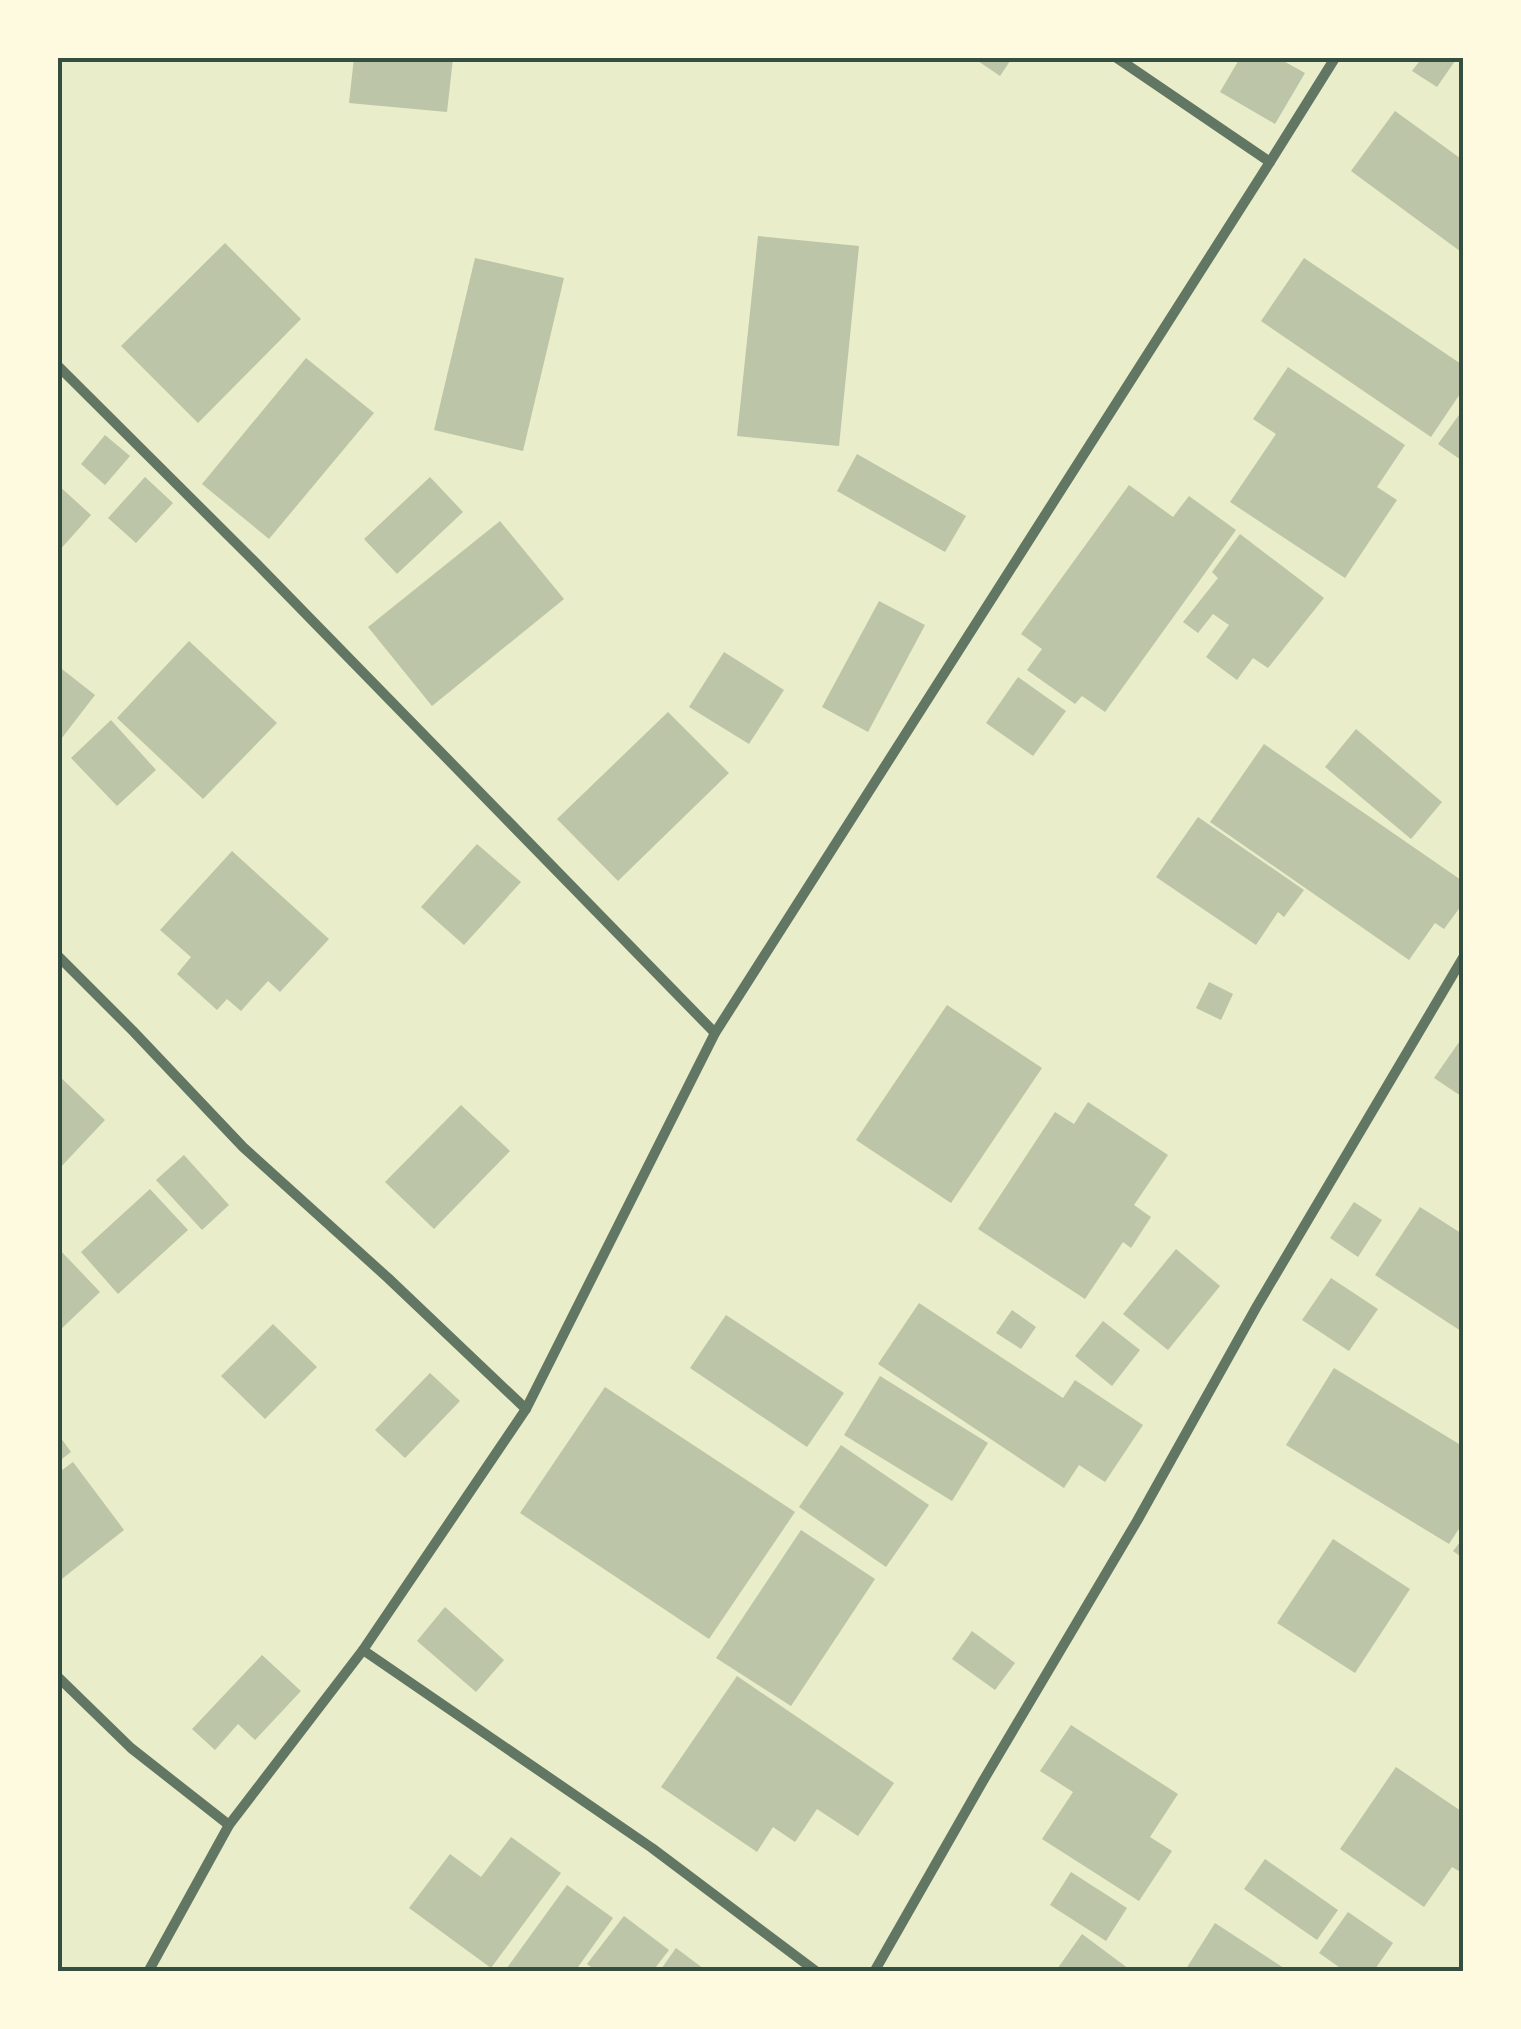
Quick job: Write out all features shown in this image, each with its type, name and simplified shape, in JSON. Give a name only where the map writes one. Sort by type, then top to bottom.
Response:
[{"type":"street","points":[[1117,58],[1270,162]]},
{"type":"street","points":[[148,1972],[229,1825],[363,1650],[526,1409],[716,1033],[1335,58]]},
{"type":"street","points":[[58,366],[716,1033]]},
{"type":"street","points":[[58,956],[243,1147],[526,1409]]},
{"type":"street","points":[[874,1972],[1137,1521],[1257,1306],[1464,956]]},
{"type":"street","points":[[363,1650],[652,1848],[817,1972]]},
{"type":"street","points":[[58,1677],[131,1748],[229,1825]]},
{"type":"building","points":[[354,58],[453,58],[447,112],[349,103]]},
{"type":"building","points":[[1012,58],[1000,76],[978,61]]},
{"type":"building","points":[[1240,58],[1278,58],[1305,73],[1275,124],[1220,92]]},
{"type":"building","points":[[1422,58],[1457,58],[1437,87],[1412,71]]},
{"type":"building","points":[[1395,111],[1464,161],[1464,254],[1351,171]]},
{"type":"building","points":[[758,236],[859,246],[839,446],[737,436]]},
{"type":"building","points":[[225,243],[301,319],[198,423],[121,346]]},
{"type":"building","points":[[475,258],[564,278],[523,451],[434,430]]},
{"type":"building","points":[[1304,258],[1464,366],[1464,388],[1431,437],[1261,321]]},
{"type":"building","points":[[306,358],[374,413],[269,539],[202,484]]},
{"type":"building","points":[[1288,367],[1405,445],[1377,487],[1397,500],[1345,578],[1230,502],[1276,434],[1253,419]]},
{"type":"building","points":[[1464,408],[1464,462],[1438,444]]},
{"type":"building","points":[[105,435],[130,456],[105,485],[81,464]]},
{"type":"building","points":[[857,454],[966,516],[945,552],[837,491]]},
{"type":"building","points":[[145,477],[173,503],[136,543],[108,518]]},
{"type":"building","points":[[430,477],[463,512],[397,574],[364,539]]},
{"type":"building","points":[[58,485],[91,515],[58,552]]},
{"type":"building","points":[[1129,485],[1173,517],[1189,496],[1236,530],[1105,712],[1082,696],[1075,704],[1027,670],[1042,649],[1021,634]]},
{"type":"building","points":[[500,521],[564,599],[432,706],[368,627]]},
{"type":"building","points":[[1240,534],[1324,598],[1268,668],[1253,658],[1237,680],[1206,657],[1229,625],[1213,614],[1198,633],[1183,622],[1218,578],[1212,572]]},
{"type":"building","points":[[879,601],[925,625],[868,732],[822,707]]},
{"type":"building","points":[[189,641],[277,723],[203,799],[117,718]]},
{"type":"building","points":[[724,652],[784,690],[749,744],[689,707]]},
{"type":"building","points":[[58,666],[95,695],[58,743]]},
{"type":"building","points":[[1018,677],[1066,711],[1033,756],[986,723]]},
{"type":"building","points":[[668,712],[729,773],[618,881],[557,819]]},
{"type":"building","points":[[111,720],[156,770],[117,806],[71,758]]},
{"type":"building","points":[[1356,729],[1442,802],[1411,839],[1325,767]]},
{"type":"building","points":[[1264,744],[1464,882],[1464,902],[1444,929],[1435,923],[1409,960],[1210,822]]},
{"type":"building","points":[[1198,817],[1304,890],[1284,917],[1278,912],[1256,945],[1156,877]]},
{"type":"building","points":[[477,844],[521,882],[464,945],[421,907]]},
{"type":"building","points":[[232,851],[329,939],[280,992],[268,981],[241,1011],[227,999],[217,1010],[177,974],[191,957],[160,930]]},
{"type":"building","points":[[1209,982],[1233,994],[1221,1020],[1196,1008]]},
{"type":"building","points":[[947,1005],[1042,1068],[951,1203],[856,1140]]},
{"type":"building","points":[[1464,1035],[1464,1098],[1434,1078]]},
{"type":"building","points":[[58,1075],[105,1120],[58,1170]]},
{"type":"building","points":[[1088,1102],[1168,1155],[1134,1205],[1151,1217],[1131,1248],[1123,1242],[1085,1299],[978,1229],[1055,1112],[1074,1124]]},
{"type":"building","points":[[461,1105],[510,1151],[434,1229],[385,1182]]},
{"type":"building","points":[[184,1155],[229,1205],[202,1230],[156,1180]]},
{"type":"building","points":[[150,1189],[188,1230],[118,1294],[81,1252]]},
{"type":"building","points":[[1354,1202],[1382,1220],[1358,1257],[1330,1238]]},
{"type":"building","points":[[1420,1207],[1464,1235],[1464,1333],[1375,1275]]},
{"type":"building","points":[[58,1248],[100,1292],[58,1332]]},
{"type":"building","points":[[1176,1249],[1220,1286],[1168,1350],[1123,1314]]},
{"type":"building","points":[[1331,1278],[1378,1309],[1349,1351],[1302,1320]]},
{"type":"building","points":[[919,1303],[1063,1398],[1075,1380],[1143,1425],[1105,1482],[1079,1465],[1064,1488],[878,1364]]},
{"type":"building","points":[[1012,1310],[1036,1327],[1021,1349],[996,1333]]},
{"type":"building","points":[[726,1315],[844,1393],[807,1447],[690,1368]]},
{"type":"building","points":[[1103,1321],[1140,1350],[1112,1386],[1075,1356]]},
{"type":"building","points":[[273,1324],[317,1367],[265,1419],[221,1376]]},
{"type":"building","points":[[1334,1368],[1464,1447],[1464,1521],[1449,1544],[1286,1445]]},
{"type":"building","points":[[430,1373],[460,1401],[405,1458],[375,1430]]},
{"type":"building","points":[[880,1376],[988,1443],[952,1501],[844,1435]]},
{"type":"building","points":[[605,1387],[795,1512],[709,1639],[520,1513]]},
{"type":"building","points":[[58,1434],[71,1452],[58,1462]]},
{"type":"building","points":[[841,1445],[929,1505],[886,1567],[799,1507]]},
{"type":"building","points":[[73,1462],[124,1530],[58,1582],[58,1473]]},
{"type":"building","points":[[801,1530],[875,1579],[791,1706],[716,1658]]},
{"type":"building","points":[[1464,1537],[1464,1559],[1453,1551]]},
{"type":"building","points":[[1333,1539],[1410,1589],[1355,1673],[1277,1623]]},
{"type":"building","points":[[445,1607],[504,1660],[476,1692],[417,1641]]},
{"type":"building","points":[[972,1631],[1015,1663],[995,1690],[952,1659]]},
{"type":"building","points":[[262,1655],[301,1691],[255,1740],[238,1724],[215,1750],[192,1729]]},
{"type":"building","points":[[737,1676],[894,1783],[858,1836],[817,1809],[795,1842],[773,1827],[757,1852],[661,1787]]},
{"type":"building","points":[[1071,1725],[1178,1794],[1150,1837],[1172,1851],[1139,1901],[1042,1839],[1073,1792],[1040,1771]]},
{"type":"building","points":[[1396,1767],[1464,1813],[1464,1874],[1452,1867],[1424,1907],[1340,1849]]},
{"type":"building","points":[[511,1837],[561,1873],[491,1968],[409,1908],[450,1854],[481,1877]]},
{"type":"building","points":[[1265,1859],[1338,1910],[1317,1940],[1244,1889]]},
{"type":"building","points":[[1071,1872],[1127,1908],[1106,1941],[1050,1905]]},
{"type":"building","points":[[567,1885],[613,1918],[578,1967],[585,1972],[504,1972]]},
{"type":"building","points":[[1348,1912],[1393,1943],[1373,1972],[1346,1972],[1319,1953]]},
{"type":"building","points":[[624,1916],[669,1950],[652,1972],[597,1972],[587,1964]]},
{"type":"building","points":[[1215,1923],[1290,1972],[1184,1972]]},
{"type":"building","points":[[1082,1934],[1133,1972],[1055,1972]]},
{"type":"building","points":[[676,1948],[708,1972],[659,1972]]}]
